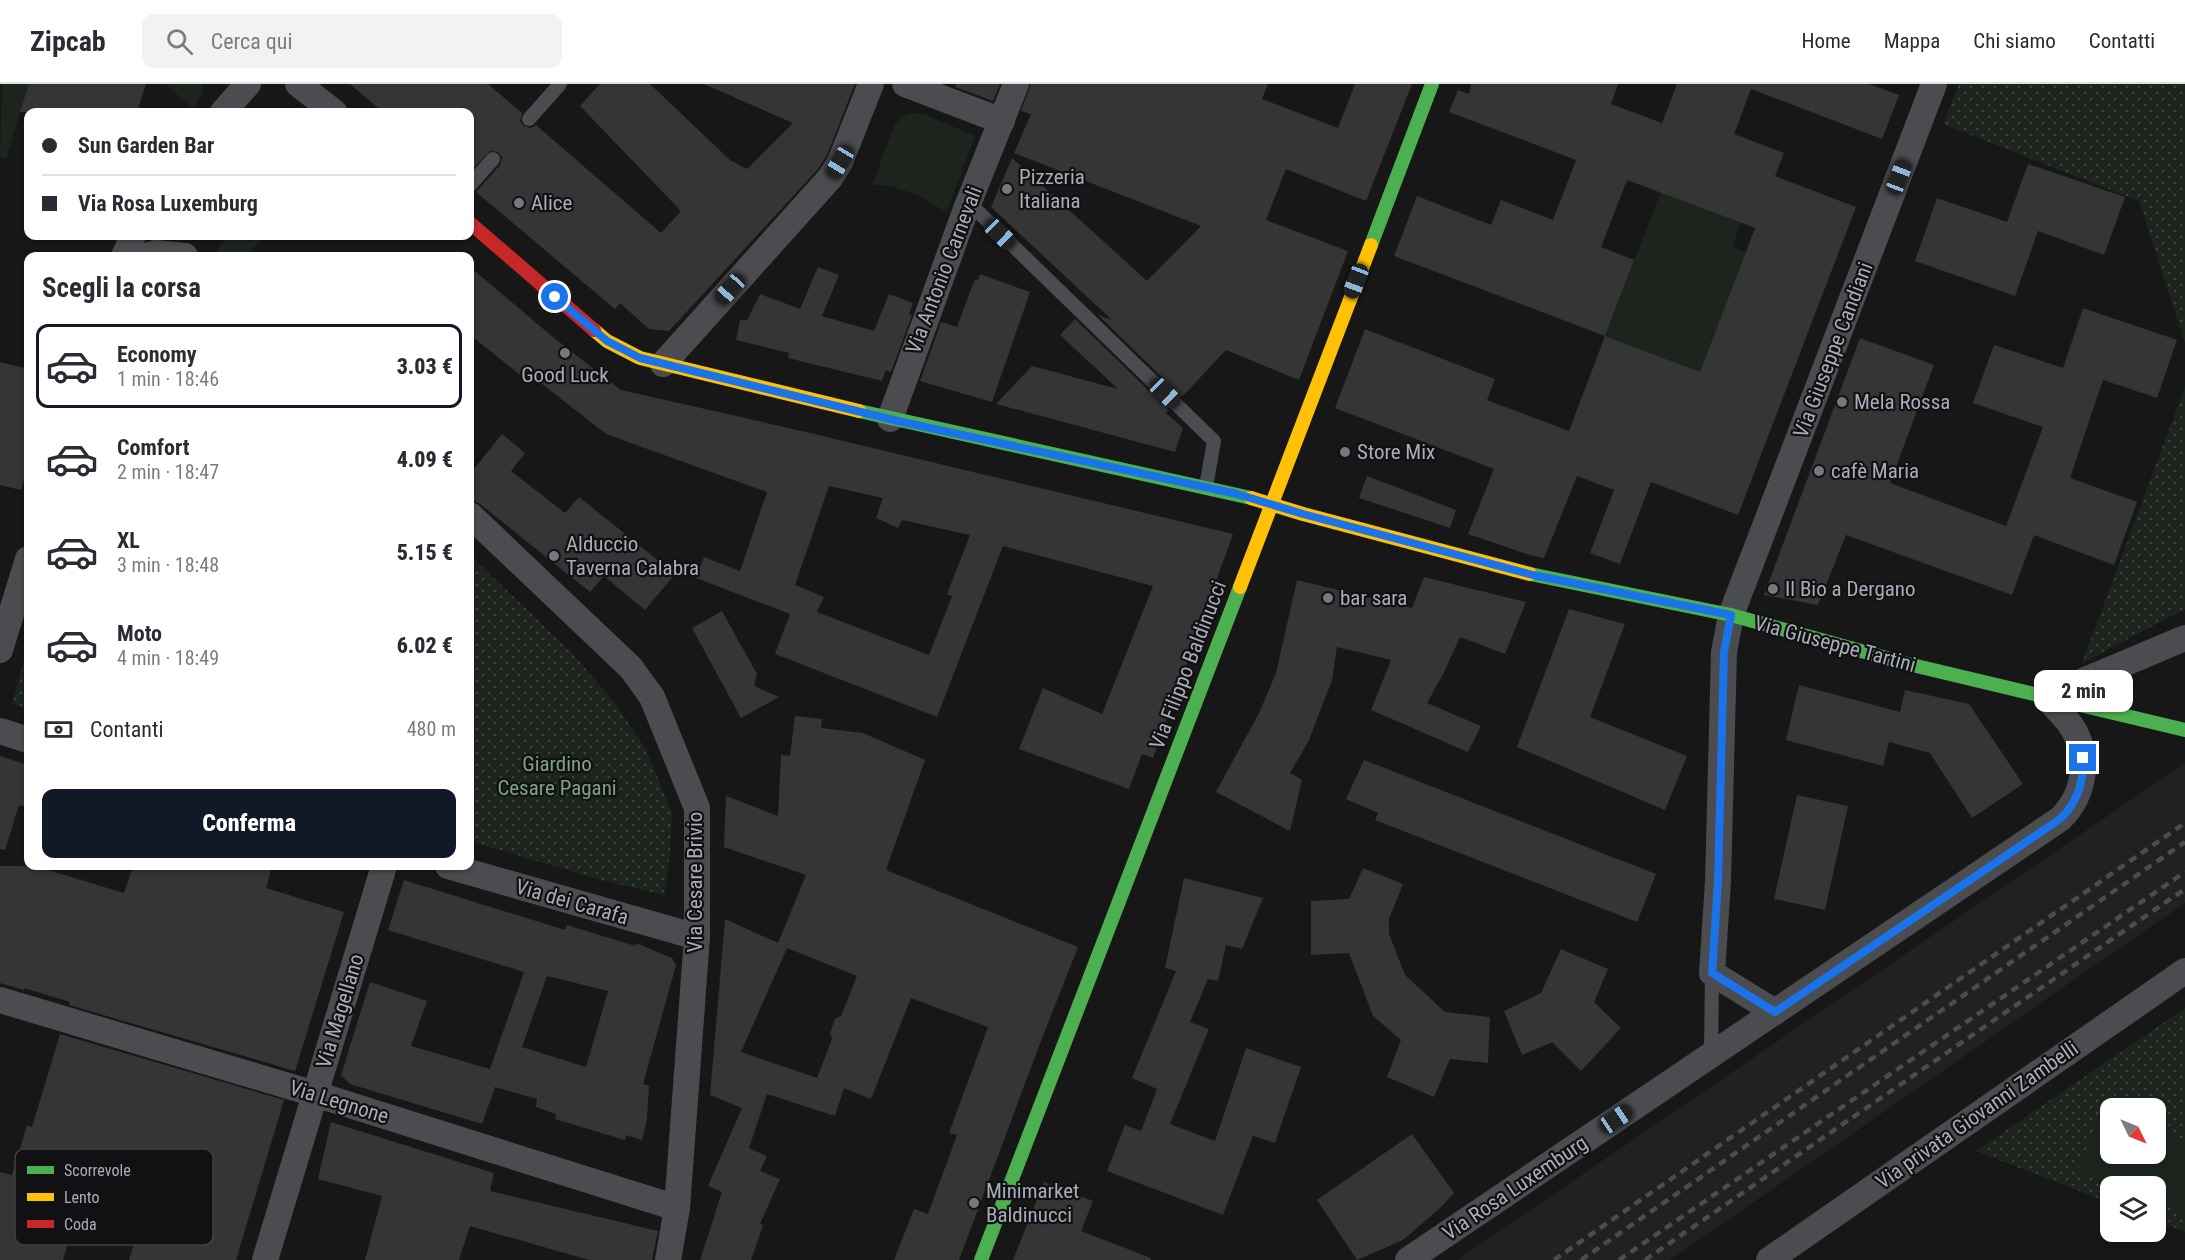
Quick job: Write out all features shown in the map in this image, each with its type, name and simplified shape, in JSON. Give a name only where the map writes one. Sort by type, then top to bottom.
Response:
[{"type":"street","points":[[227,108],[248,84]]},
{"type":"street","points":[[663,364],[830,178],[840,162],[871,84]]},
{"type":"street","points":[[905,84],[1002,122]]},
{"type":"street","name":"Via Antonio Carnevali","points":[[890,419],[969,203],[1016,84]]},
{"type":"street","name":"Via Filippo Baldinucci","points":[[981,1260],[1432,84]]},
{"type":"street","name":"Via Giuseppe Candiani","points":[[1712,973],[1718,881],[1724,652],[1731,615],[1934,84]]},
{"type":"street","points":[[306,90],[329,108]]},
{"type":"street","name":"Via Giuseppe Tartini","points":[[474,226],[607,341],[640,358],[890,419],[1206,487],[1533,575],[1731,615],[1908,664],[2185,730]]},
{"type":"street","name":"Via Cesare Brivio","points":[[474,519],[631,668],[652,697],[698,808],[697,937],[677,1208],[668,1260]]},
{"type":"street","points":[[0,650],[24,572]]},
{"type":"street","points":[[2048,699],[2083,681],[2185,638]]},
{"type":"street","name":"Via Rosa Luxemburg","points":[[1408,1260],[2066,813],[2073,804],[2080,786],[2083,758],[2070,724],[2048,699]]},
{"type":"street","points":[[0,731],[24,739]]},
{"type":"street","name":"Via Magellano","points":[[265,1260],[383,870]]},
{"type":"street","name":"Via dei Carafa","points":[[462,870],[697,937]]},
{"type":"street","name":"Via privata Giovanni Zambelli","points":[[1769,1260],[2185,971]]},
{"type":"street","points":[[1712,973],[1775,1012]]},
{"type":"street","name":"Via Legnone","points":[[0,1000],[315,1094],[677,1208]]},
{"type":"lane","points":[[529,119],[560,84]]},
{"type":"lane","points":[[474,181],[494,159]]},
{"type":"lane","points":[[969,203],[1214,441],[1206,487]]},
{"type":"lane","points":[[1711,1055],[1712,973]]},
{"type":"shaded area","points":[[2185,763],[2185,903],[1670,1260],[1457,1260]]},
{"type":"green space","points":[[2,84],[29,84],[6,159],[0,157]]},
{"type":"green space","points":[[165,84],[202,84],[203,92],[193,108]]},
{"type":"green space","points":[[1959,84],[2185,84],[2185,343],[2139,201],[1943,124]]},
{"type":"green space","points":[[912,113],[924,114],[975,136],[946,213],[930,202],[901,189],[872,185],[894,126],[903,116]]},
{"type":"green space","points":[[1661,192],[1741,223],[1732,247],[1746,252],[1700,372],[1605,336]]},
{"type":"green space","points":[[224,240],[261,240],[250,252],[219,252],[218,249]]},
{"type":"green space","points":[[2185,387],[2185,609],[2082,663]]},
{"type":"green space","name":"Giardino Cesare Pagani","points":[[474,559],[574,655],[617,706],[645,748],[672,812],[670,854],[664,895],[597,879],[474,842]]},
{"type":"green space","points":[[24,659],[24,708],[12,704]]},
{"type":"green space","points":[[2185,1008],[2185,1140],[2166,1133],[2166,1098],[2100,1098],[2100,1115],[2077,1172],[2100,1181],[2100,1199],[1976,1151]]},
{"type":"green space","points":[[2100,1115],[2100,1164],[2166,1164],[2166,1133],[2185,1140],[2185,1214],[2166,1207],[2166,1176],[2100,1176],[2100,1181],[2077,1172]]},
{"type":"green space","points":[[2166,1207],[2185,1214],[2185,1232],[2166,1224]]},
{"type":"building","points":[[29,84],[146,84],[138,108],[24,108],[24,112],[20,112]]},
{"type":"building","points":[[350,84],[488,84],[522,113],[520,121],[524,126],[531,128],[536,125],[661,233],[681,211],[580,106],[600,84],[650,84],[730,160],[747,169],[793,123],[704,84],[855,84],[827,155],[818,169],[669,331],[649,329],[620,303],[615,309],[476,192],[500,165],[502,157],[498,152],[490,151],[474,168],[474,108],[378,108]]},
{"type":"building","points":[[956,84],[1000,84],[993,101],[955,87]]},
{"type":"building","points":[[1031,84],[1268,84],[1262,99],[1338,128],[1355,84],[1412,84],[1366,201],[1286,169],[1266,220],[1348,251],[1299,380],[1226,350],[1182,397],[1098,315],[1112,320],[991,207],[1012,158],[1147,281],[1201,226],[1014,153],[1031,114],[1021,111]]},
{"type":"building","points":[[1471,84],[1618,84],[1611,104],[1662,123],[1677,84],[1869,84],[1899,95],[1882,139],[1751,89],[1734,134],[1784,153],[1775,176],[1856,207],[1738,515],[1651,482],[1620,564],[1590,553],[1614,490],[1577,476],[1544,558],[1533,556],[1468,534],[1494,469],[1335,408],[1365,329],[1495,379],[1487,400],[1569,431],[1605,336],[1394,256],[1417,196],[1491,225],[1501,200],[1553,220],[1576,160],[1449,112],[1458,90],[1469,94]],"holes":[[[1627,180],[1755,228],[1700,372],[1605,336],[1634,260],[1601,247]]]},
{"type":"building","points":[[2028,164],[2125,197],[2104,255],[2038,231],[2015,296],[1915,261],[1937,198],[2007,222]]},
{"type":"building","points":[[818,267],[839,275],[822,316],[874,331],[889,294],[913,303],[909,314],[912,315],[891,372],[886,370],[882,381],[788,358],[789,353],[736,340],[740,320],[747,320],[760,294],[800,309]]},
{"type":"building","points":[[474,270],[554,338],[621,390],[1233,534],[1153,758],[1142,754],[1129,789],[1019,749],[1043,688],[1102,714],[1153,586],[1003,546],[937,717],[775,654],[790,614],[696,578],[704,557],[740,571],[767,492],[606,434],[528,373],[524,378],[474,338]],"holes":[[[829,486],[883,498],[876,518],[898,528],[902,520],[970,535],[947,594],[952,596],[929,655],[817,612],[824,597],[795,585]]]},
{"type":"building","points":[[980,274],[1030,292],[992,402],[920,381],[941,322],[957,327],[975,279],[978,280]]},
{"type":"building","points":[[2083,308],[2177,340],[2157,398],[2103,380],[2070,478],[2137,502],[2114,565],[2034,535],[2012,595],[1846,535],[1818,605],[1764,595],[1860,338],[1934,365],[1890,483],[2006,526],[2043,427],[1973,403],[1994,345],[2063,368]]},
{"type":"building","points":[[1075,319],[1169,410],[1166,413],[1183,428],[1175,452],[996,404],[1032,366],[1118,389],[1060,335]]},
{"type":"building","points":[[0,362],[24,368],[24,479],[21,490],[0,485]]},
{"type":"building","points":[[502,434],[525,453],[511,471],[565,513],[579,497],[675,574],[645,610],[604,576],[590,592],[474,500],[474,469]]},
{"type":"building","points":[[1367,476],[1456,510],[1450,528],[1359,498]]},
{"type":"building","points":[[1424,577],[1526,602],[1505,654],[1460,637],[1427,703],[1481,726],[1468,752],[1371,710],[1391,660],[1337,647],[1332,680],[1309,740],[1290,773],[1302,780],[1290,831],[1216,792],[1259,713],[1276,673],[1297,580],[1412,608]]},
{"type":"building","points":[[1569,609],[1625,624],[1590,717],[1687,756],[1665,810],[1517,747]]},
{"type":"building","points":[[722,611],[757,674],[754,686],[779,697],[741,718],[692,628]]},
{"type":"building","points":[[1799,685],[1900,712],[1905,690],[1969,704],[2023,784],[1972,818],[1930,753],[1889,742],[1883,766],[1786,740]]},
{"type":"building","points":[[795,716],[822,719],[821,728],[863,733],[925,760],[886,870],[1078,947],[959,1260],[894,1260],[914,1209],[928,1214],[957,1135],[949,1133],[988,1027],[911,998],[871,1099],[844,1088],[835,1116],[767,1094],[749,1148],[767,1156],[760,1171],[780,1179],[760,1224],[763,1225],[751,1260],[700,1260],[722,1192],[708,1186],[742,1108],[710,1095],[725,919],[778,943],[806,875],[724,847],[726,796],[778,816],[781,755],[790,756]],"holes":[[[787,948],[857,976],[841,1016],[835,1019],[830,1033],[832,1039],[817,1078],[741,1052]]]},
{"type":"building","points":[[0,756],[24,764],[24,807],[19,805],[5,850],[0,849]]},
{"type":"building","points":[[1364,760],[1656,874],[1637,922],[1375,820],[1378,813],[1346,799]]},
{"type":"building","points":[[1797,795],[1848,806],[1825,910],[1774,899]]},
{"type":"building","points":[[0,866],[24,866],[24,870],[48,870],[124,893],[132,870],[271,870],[266,888],[344,912],[295,1071],[69,1005],[70,1002],[24,988],[24,990],[0,983]]},
{"type":"building","points":[[1363,868],[1403,884],[1389,919],[1389,934],[1405,975],[1445,1012],[1490,1017],[1488,1063],[1450,1059],[1434,1097],[1387,1077],[1401,1040],[1373,1016],[1349,953],[1311,955],[1311,901],[1349,899]]},
{"type":"building","points":[[1184,878],[1263,898],[1242,949],[1226,945],[1218,981],[1208,979],[1190,1022],[1209,1029],[1170,1124],[1215,1141],[1246,1048],[1301,1067],[1275,1143],[1253,1136],[1223,1215],[1107,1171],[1125,1125],[1141,1131],[1157,1089],[1132,1078],[1176,971],[1165,968]]},
{"type":"building","points":[[404,880],[565,930],[567,925],[635,946],[636,943],[672,958],[676,965],[643,1084],[649,1086],[647,1119],[642,1140],[626,1135],[625,1140],[555,1119],[556,1114],[536,1107],[537,1099],[495,1087],[482,1124],[350,1084],[341,1075],[370,982],[427,1001],[411,1046],[490,1069],[524,972],[388,930]],"holes":[[[547,976],[608,991],[586,1067],[522,1047]]]},
{"type":"building","points":[[1561,949],[1608,969],[1594,1002],[1621,1028],[1581,1071],[1552,1042],[1522,1055],[1504,1011],[1541,993]]},
{"type":"building","points":[[60,1034],[284,1100],[236,1260],[129,1260],[134,1245],[213,1245],[213,1149],[20,1149],[27,1125],[32,1127]]},
{"type":"building","points":[[331,1122],[494,1173],[490,1191],[658,1231],[652,1260],[589,1260],[470,1226],[459,1260],[365,1260],[382,1196],[318,1179]]},
{"type":"building","points":[[1412,1134],[1454,1193],[1403,1240],[1357,1260],[1317,1200]]},
{"type":"building","points":[[15,1165],[15,1245],[67,1245],[63,1260],[0,1260],[0,1172],[12,1175]]},
{"type":"building","points":[[1044,1182],[1093,1201],[1081,1231],[1151,1258],[1151,1260],[1013,1260]]},
{"type":"railway","points":[[1554,1260],[2185,823]]},
{"type":"railway","points":[[1581,1260],[2185,842]]},
{"type":"railway","points":[[1619,1260],[2185,872]]},
{"type":"railway","points":[[1645,1260],[2185,889]]},
{"type":"traffic: fast","points":[[1371,245],[1432,84]]},
{"type":"traffic: fast","points":[[859,411],[1251,498]]},
{"type":"traffic: fast","points":[[1530,574],[1731,615],[1908,664],[2185,730]]},
{"type":"traffic: fast","points":[[981,1260],[1240,587]]},
{"type":"traffic: slow","points":[[1240,587],[1371,245]]},
{"type":"traffic: slow","points":[[594,330],[607,341],[640,358],[859,411]]},
{"type":"traffic: slow","points":[[1251,498],[1530,574]]},
{"type":"traffic: jam","points":[[474,226],[594,330]]},
{"type":"place","name":"Pizzeria Italiana","points":[[1007,189]]},
{"type":"place","name":"Alice","points":[[519,203]]},
{"type":"place","name":"Good Luck","points":[[565,353]]},
{"type":"place","name":"Mela Rossa","points":[[1842,402]]},
{"type":"place","name":"Store Mix","points":[[1345,452]]},
{"type":"place","name":"cafè Maria","points":[[1819,471]]},
{"type":"place","name":"Alduccio Taverna Calabra","points":[[554,556]]},
{"type":"place","name":"Il Bio a Dergano","points":[[1773,589]]},
{"type":"place","name":"bar sara","points":[[1328,598]]},
{"type":"place","name":"Minimarket Baldinucci","points":[[974,1203]]},
{"type":"route","points":[[555,297],[607,341],[640,358],[902,422],[1237,494],[1303,514],[1533,575],[1731,615],[1724,652],[1718,881],[1712,973],[1775,1012],[2060,819],[2078,795],[2083,772],[2083,758]]}]
